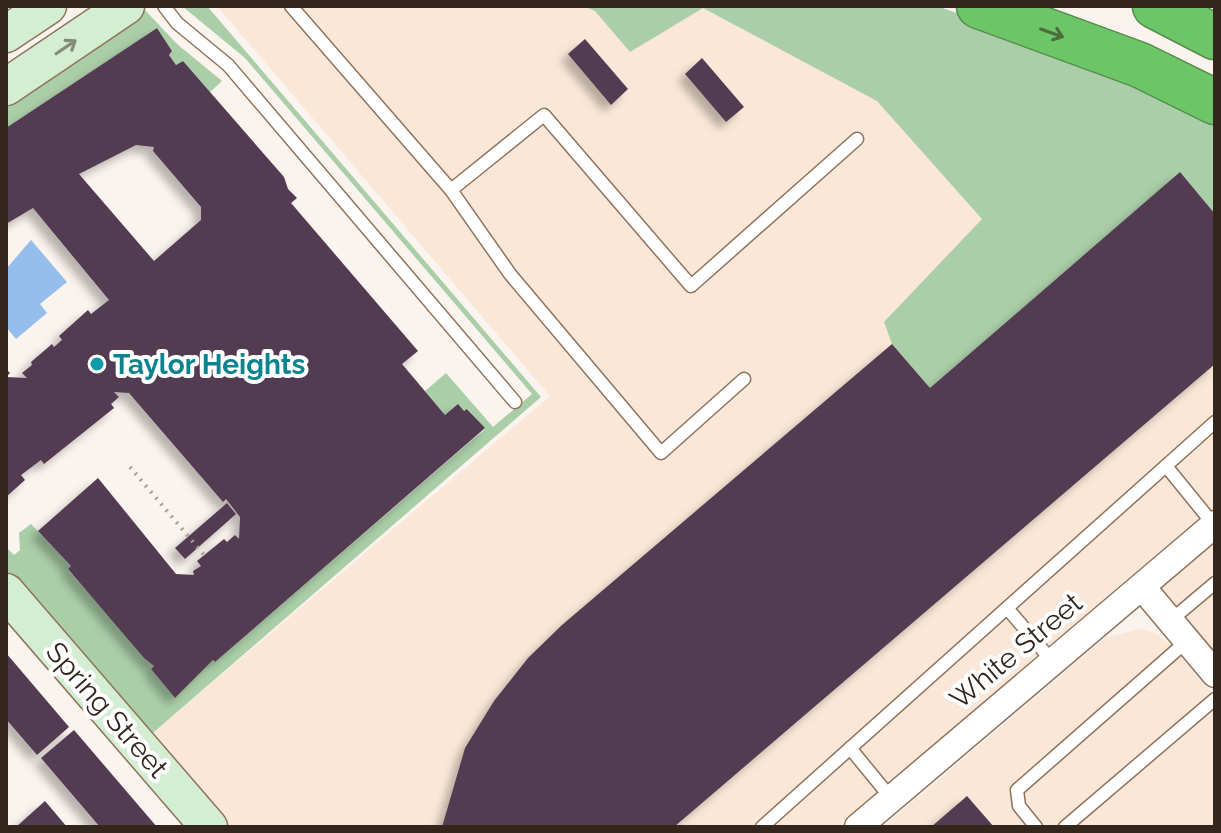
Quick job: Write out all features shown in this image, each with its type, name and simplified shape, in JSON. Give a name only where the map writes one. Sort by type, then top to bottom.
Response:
[{"type":"highway","points":[[979,6],[1140,65],[1215,102]]},
{"type":"highway","points":[[1155,6],[1215,37]]},
{"type":"street","points":[[6,34],[48,6]]},
{"type":"street","points":[[6,87],[126,6]]},
{"type":"street","name":"White Street","points":[[858,827],[1214,524]]},
{"type":"street","points":[[1142,587],[1215,674]]},
{"type":"street","name":"Spring Street","points":[[6,592],[209,827]]},
{"type":"lane","points":[[164,6],[177,23],[228,65],[515,402]]},
{"type":"lane","points":[[291,6],[451,190],[510,274],[661,453],[744,379]]},
{"type":"lane","points":[[451,190],[544,115],[691,286],[857,139]]},
{"type":"lane","points":[[762,827],[1215,422]]},
{"type":"lane","points":[[1166,466],[1214,524]]},
{"type":"lane","points":[[1036,827],[1019,806],[1017,790],[1179,631],[1215,583]]},
{"type":"lane","points":[[1007,608],[1052,661]]},
{"type":"lane","points":[[1065,827],[1215,699]]},
{"type":"lane","points":[[850,748],[891,798]]},
{"type":"path","points":[[130,467],[204,555]]},
{"type":"shaded area","points":[[217,6],[821,6],[1180,172],[1215,214],[1215,654],[1141,567],[838,827],[229,827],[147,738],[550,396]]},
{"type":"shaded area","points":[[1139,629],[1156,633],[1174,648],[1215,697],[1215,827],[883,827],[1105,638]]},
{"type":"green space","points":[[182,6],[207,6],[541,397],[147,738],[6,576],[6,547],[14,555],[20,550],[19,533],[31,524],[71,566],[68,570],[154,666],[151,669],[175,698],[213,660],[215,662],[485,429],[468,409],[464,411],[458,405],[445,415],[425,391],[446,373],[493,427],[532,394],[245,58]]},
{"type":"green space","points":[[583,6],[937,6],[1110,68],[1215,110],[1215,214],[1180,173],[930,388],[892,344],[884,322],[982,219],[877,101],[703,8],[630,52],[595,11]]},
{"type":"green space","points":[[145,10],[177,44],[222,81],[210,92],[183,61],[176,65],[169,55],[172,51],[157,28],[6,128],[6,103]]},
{"type":"water","points":[[31,240],[67,282],[40,304],[47,313],[16,339],[6,327],[6,269]]},
{"type":"building","name":"Taylor Heights","points":[[157,28],[172,51],[169,55],[176,65],[183,61],[284,177],[288,189],[297,198],[291,203],[418,351],[402,364],[445,415],[458,404],[485,428],[215,662],[213,660],[175,698],[151,669],[154,666],[38,531],[98,478],[176,574],[194,575],[193,571],[201,566],[197,561],[224,539],[227,542],[235,535],[239,539],[240,517],[226,499],[223,502],[129,393],[114,392],[119,397],[111,404],[114,408],[44,464],[41,460],[21,475],[25,480],[6,497],[6,377],[27,378],[22,373],[32,365],[31,362],[52,344],[54,347],[62,340],[59,336],[88,310],[91,314],[109,300],[33,208],[6,224],[6,128]],"holes":[[[136,145],[154,147],[153,151],[201,207],[201,220],[154,261],[79,174]]]},
{"type":"building","points":[[585,39],[628,89],[611,105],[568,54]]},
{"type":"building","points":[[702,58],[744,107],[726,122],[685,74]]},
{"type":"building","points":[[1180,172],[1215,214],[1215,364],[674,827],[442,827],[465,748],[494,701],[528,658],[562,625],[892,344],[930,388]]},
{"type":"building","points":[[227,503],[236,514],[185,559],[175,548]]},
{"type":"building","points":[[6,653],[69,727],[37,755],[6,719]]},
{"type":"building","points":[[74,730],[157,827],[100,827],[41,758]]},
{"type":"building","points":[[967,796],[994,827],[931,827]]},
{"type":"building","points":[[45,801],[67,827],[16,827]]},
{"type":"place","name":"Taylor Heights","points":[[97,364]]}]
